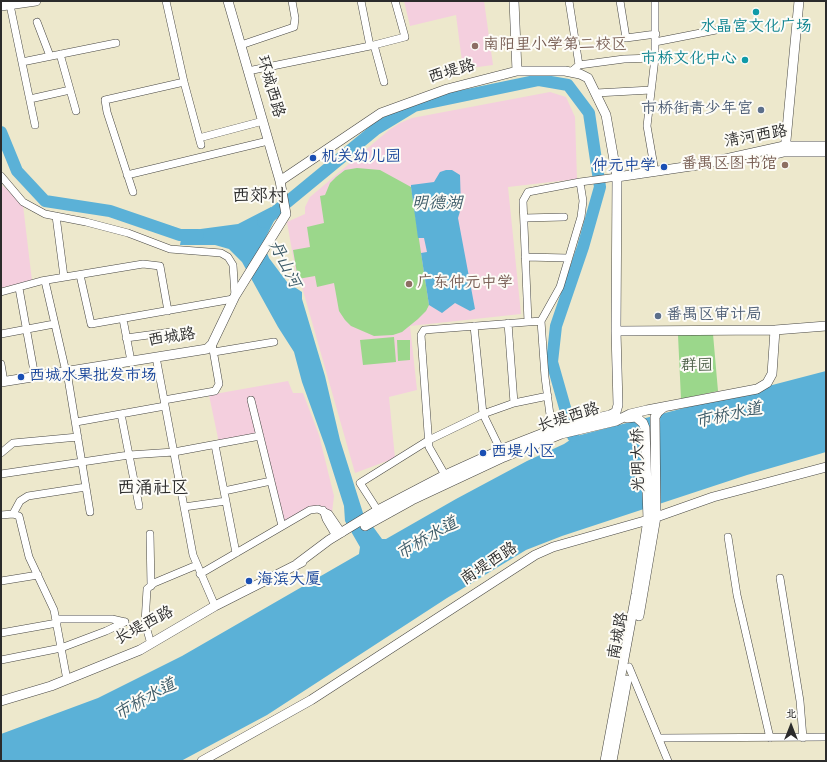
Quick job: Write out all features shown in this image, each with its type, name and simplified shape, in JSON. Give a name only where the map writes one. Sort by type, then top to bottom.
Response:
[{"type":"street","points":[[35,125],[22,62],[5,6],[36,1]]},
{"type":"street","points":[[166,1],[184,82],[200,141],[263,121]]},
{"type":"street","name":"环城西路","points":[[228,1],[280,181]]},
{"type":"street","points":[[241,46],[294,28],[295,18],[292,1]]},
{"type":"street","points":[[361,1],[372,45],[384,82]]},
{"type":"street","points":[[248,71],[405,37],[395,1]]},
{"type":"street","points":[[514,1],[517,71]]},
{"type":"street","points":[[569,1],[579,65]]},
{"type":"street","points":[[620,1],[626,38],[656,34]]},
{"type":"street","points":[[655,1],[655,58],[647,126],[655,172]]},
{"type":"street","points":[[785,149],[799,1]]},
{"type":"street","points":[[37,22],[50,56]]},
{"type":"street","points":[[655,42],[716,30]]},
{"type":"street","points":[[22,62],[116,43]]},
{"type":"street","points":[[60,54],[76,111]]},
{"type":"street","points":[[571,72],[579,65],[624,59],[655,58]]},
{"type":"street","name":"西堤路","points":[[280,181],[381,113],[447,89],[517,71],[571,72],[587,77],[606,115],[617,177],[616,331],[618,402]]},
{"type":"street","points":[[133,192],[107,112],[105,100],[184,82]]},
{"type":"street","points":[[30,99],[70,90]]},
{"type":"street","points":[[596,93],[652,90]]},
{"type":"street","points":[[127,175],[268,141]]},
{"type":"street","name":"清河西路","points":[[617,177],[698,165],[785,149],[826,146]]},
{"type":"street","name":"清河西路","points":[[617,177],[655,175],[697,170],[785,149],[826,152]]},
{"type":"street","points":[[1,176],[23,202],[45,214],[86,222],[128,233],[170,249],[221,253],[228,257],[233,265],[234,298],[91,324],[80,274]]},
{"type":"street","points":[[528,322],[523,201],[528,192],[580,182],[617,177]]},
{"type":"street","name":"西城路","points":[[3,382],[213,348],[234,298],[286,214],[280,181]]},
{"type":"street","points":[[558,430],[548,396],[541,320],[560,287],[582,212],[583,201],[580,182]]},
{"type":"street","points":[[56,216],[64,277]]},
{"type":"street","points":[[524,218],[564,217]]},
{"type":"street","points":[[525,257],[568,258]]},
{"type":"street","points":[[1,292],[64,277],[143,264],[160,266],[168,310]]},
{"type":"street","points":[[45,281],[76,422],[90,512]]},
{"type":"street","points":[[19,288],[35,377]]},
{"type":"street","points":[[123,319],[130,361]]},
{"type":"street","points":[[445,475],[429,447],[421,335],[424,330],[541,320]]},
{"type":"street","points":[[508,323],[514,403]]},
{"type":"street","points":[[1,334],[54,324]]},
{"type":"street","points":[[474,326],[483,414],[502,453]]},
{"type":"street","points":[[616,331],[775,330],[826,326]]},
{"type":"street","points":[[634,416],[664,407],[736,394],[764,386],[771,378],[774,367],[775,330]]},
{"type":"street","points":[[126,338],[171,332]]},
{"type":"street","points":[[76,422],[121,414],[215,391],[219,384],[213,348],[274,342]]},
{"type":"street","points":[[156,357],[193,554],[200,574],[215,606]]},
{"type":"street","points":[[1,364],[3,382]]},
{"type":"street","points":[[380,513],[360,483],[429,440],[483,414],[514,403],[548,396]]},
{"type":"street","points":[[251,400],[282,526]]},
{"type":"street","name":"光明大桥","points":[[618,402],[625,412],[634,416],[643,423],[645,428],[655,513]]},
{"type":"street","name":"长堤西路","points":[[1,701],[67,680],[140,650],[215,606],[297,564],[343,534],[445,475],[558,430],[587,423],[614,414],[618,409],[618,402]]},
{"type":"street","name":"光明大桥","points":[[655,513],[655,417],[664,407]]},
{"type":"street","points":[[121,414],[139,506]]},
{"type":"street","name":"长堤西路","points":[[587,423],[616,420],[634,416]]},
{"type":"street","points":[[1,474],[129,455],[174,452],[260,436]]},
{"type":"street","points":[[1,453],[13,444],[78,437]]},
{"type":"street","points":[[215,445],[236,553]]},
{"type":"street","name":"长堤西路","points":[[380,513],[502,453]]},
{"type":"street","name":"南堤西路","points":[[202,761],[311,700],[535,555],[553,547],[655,513],[676,510],[713,497],[826,467]]},
{"type":"street","points":[[224,491],[271,481]]},
{"type":"street","points":[[13,514],[20,501],[28,496],[86,487]]},
{"type":"street","points":[[184,507],[226,501]]},
{"type":"street","points":[[200,574],[310,510],[323,510],[329,514],[343,534]]},
{"type":"street","points":[[655,513],[676,510]]},
{"type":"street","name":"南城路","points":[[612,761],[655,513]]},
{"type":"street","name":"南城路","points":[[605,761],[634,609],[655,513]]},
{"type":"street","points":[[1,515],[13,514],[19,516],[29,557],[54,610],[67,680]]},
{"type":"street","points":[[150,534],[151,586]]},
{"type":"street","points":[[728,537],[737,596],[770,738]]},
{"type":"street","points":[[151,644],[145,623],[147,589],[197,565]]},
{"type":"street","points":[[1,581],[38,575]]},
{"type":"street","points":[[780,578],[800,701],[803,738]]},
{"type":"street","points":[[1,633],[56,621],[112,619],[125,622],[61,648],[1,660]]},
{"type":"street","points":[[629,667],[660,738],[668,761]]},
{"type":"street","points":[[660,738],[826,738]]},
{"type":"shaded area","name":"南阳里小学第二校区","points":[[404,1],[484,1],[493,65],[463,69],[456,15],[410,26]]},
{"type":"shaded area","name":"广东仲元中学","points":[[550,92],[566,97],[575,117],[577,179],[508,187],[521,314],[410,326],[417,390],[389,397],[395,458],[355,473],[302,287],[297,279],[287,222],[305,214],[305,207],[310,197],[389,130],[400,123],[412,118]]},
{"type":"shaded area","points":[[1,184],[23,205],[32,281],[1,288]]},
{"type":"shaded area","points":[[288,381],[293,393],[303,393],[319,435],[334,496],[330,529],[316,508],[284,524],[257,439],[219,443],[209,395]]},
{"type":"green space","points":[[357,168],[380,170],[411,187],[429,305],[426,311],[418,319],[402,332],[393,335],[374,336],[351,326],[339,311],[334,283],[317,287],[315,276],[298,279],[293,250],[310,247],[307,227],[324,223],[320,196],[325,195],[330,183],[345,170]]},
{"type":"green space","name":"群园","points":[[713,334],[718,391],[681,399],[678,335]]},
{"type":"green space","points":[[394,337],[396,362],[363,365],[360,340]]},
{"type":"green space","points":[[397,340],[410,340],[410,360],[398,361]]},
{"type":"water","name":"明德湖","points":[[452,170],[460,175],[461,208],[458,218],[475,309],[470,311],[455,303],[442,313],[429,305],[421,253],[427,252],[424,238],[418,238],[411,185],[434,182],[440,172]]},
{"type":"water","name":"市桥水道","points":[[271,207],[279,215],[274,221],[263,243],[269,258],[287,282],[302,292],[302,299],[325,376],[340,440],[363,513],[382,539],[386,539],[527,461],[564,444],[570,440],[569,438],[826,371],[826,452],[747,475],[562,536],[526,550],[447,598],[267,715],[181,761],[1,761],[1,734],[98,698],[182,656],[359,554],[360,547],[345,521],[344,506],[325,446],[302,382],[294,352],[278,327],[242,262],[229,249],[215,245],[180,245],[183,229],[193,230],[238,224]]},
{"type":"waterway","points":[[263,222],[376,129],[414,106],[539,80],[568,85],[589,113],[600,187],[583,247],[556,326],[552,362],[573,436]]},
{"type":"waterway","name":"丹山河","points":[[1,132],[17,171],[45,201],[110,211],[180,235],[198,235]]},
{"type":"place","name":"水晶宫文化广场","points":[[756,12]]},
{"type":"place","name":"南阳里小学第二校区","points":[[475,46]]},
{"type":"place","name":"市桥文化中心","points":[[745,60]]},
{"type":"place","name":"市桥街青少年宫","points":[[761,110]]},
{"type":"place","name":"机关幼儿园","points":[[313,158]]},
{"type":"place","name":"番禺区图书馆","points":[[785,165]]},
{"type":"place","name":"仲元中学","points":[[664,167]]},
{"type":"place","name":"广东仲元中学","points":[[409,284]]},
{"type":"place","name":"番禺区审计局","points":[[658,316]]},
{"type":"place","name":"西城水果批发市场","points":[[21,377]]},
{"type":"place","name":"西堤小区","points":[[483,453]]},
{"type":"place","name":"海滨大厦","points":[[249,581]]},
{"type":"district","name":"西郊村","points":[[259,198]]},
{"type":"district","name":"西涌社区","points":[[153,490]]}]
